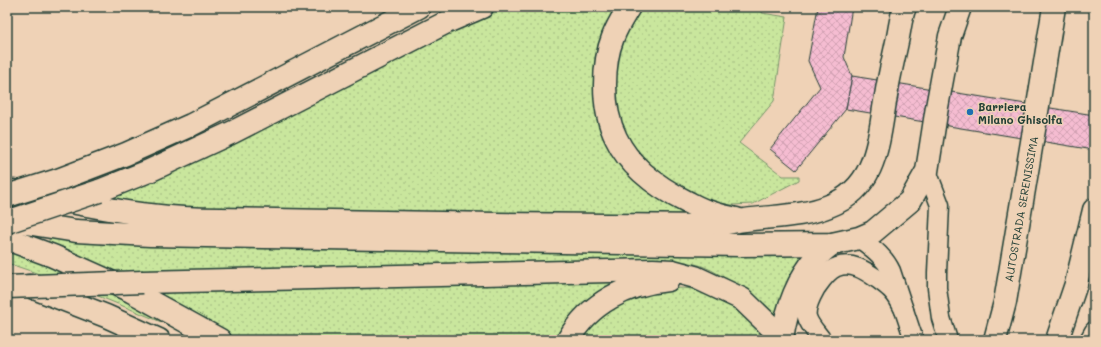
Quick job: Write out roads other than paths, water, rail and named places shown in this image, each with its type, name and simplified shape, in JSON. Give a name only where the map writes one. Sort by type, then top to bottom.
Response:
[{"type":"highway","points":[[7,196],[58,180],[126,154],[191,125],[420,7]]},
{"type":"highway","points":[[7,221],[99,190],[149,171],[233,132],[448,22],[482,7]]},
{"type":"highway","points":[[628,7],[613,37],[605,71],[605,96],[610,120],[616,138],[625,154],[636,167],[663,189],[709,212],[744,220]]},
{"type":"highway","points":[[7,189],[124,212],[187,218],[481,224],[712,226],[744,220],[808,213],[829,206],[851,194],[862,182],[868,172],[879,138],[904,7]]},
{"type":"highway","points":[[7,221],[76,231],[150,235],[732,245],[832,244],[859,238],[873,232],[910,201],[927,171],[950,36],[960,7]]},
{"type":"highway","name":"AUTOSTRADA SERENISSIMA","points":[[995,340],[1005,302],[1054,7]]},
{"type":"highway","points":[[1057,340],[1076,284],[1094,210]]},
{"type":"highway","points":[[7,239],[53,256],[131,291],[220,340]]},
{"type":"highway","points":[[782,340],[784,327],[799,285],[820,254],[832,244]]},
{"type":"highway","points":[[7,287],[143,282],[652,270],[673,271],[695,277],[742,299],[782,340]]},
{"type":"highway","points":[[568,340],[580,323],[591,312],[604,301],[620,293],[652,282],[695,277]]},
{"type":"highway","points":[[7,279],[106,316],[159,340]]},
{"type":"lane","points":[[927,171],[940,205],[936,273],[942,318],[948,340]]},
{"type":"lane","points":[[859,238],[880,254],[888,264],[914,340]]},
{"type":"lane","points":[[822,340],[808,319],[808,303],[820,282],[837,267],[854,266],[862,269],[888,287],[893,292],[904,310]]},
{"type":"lane","points":[[1089,340],[1094,331]]},
{"type":"place","name":"Barriera Milano Ghisolfa","points":[[970,112]]}]
